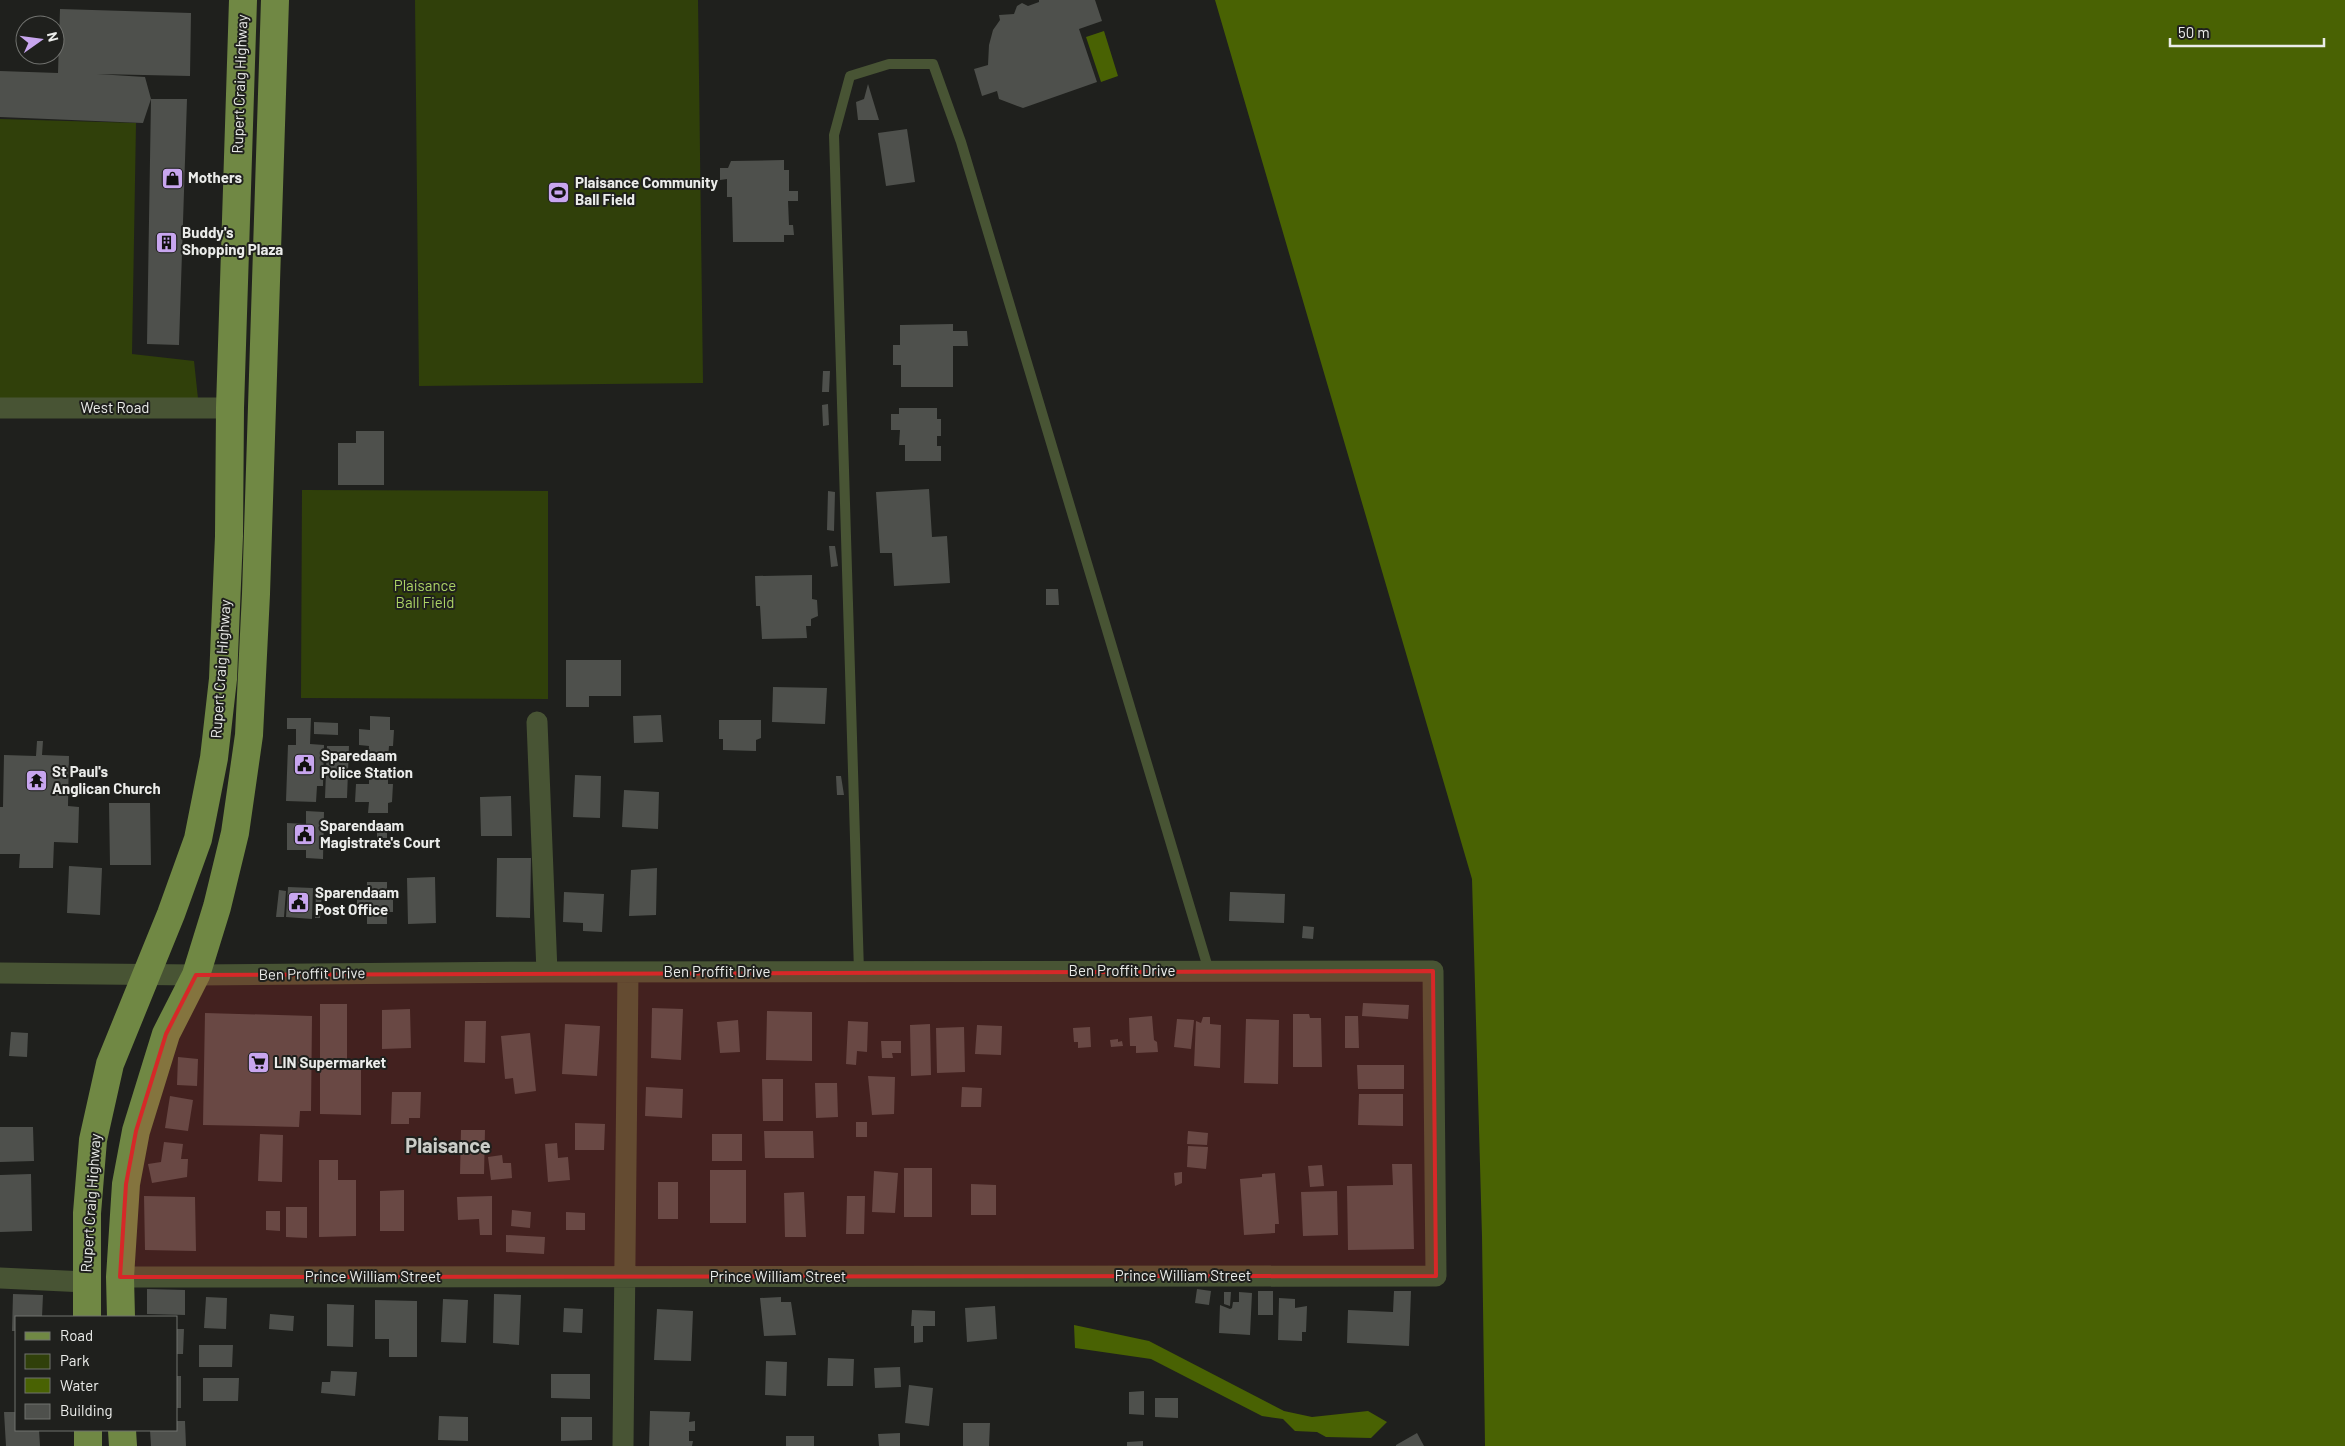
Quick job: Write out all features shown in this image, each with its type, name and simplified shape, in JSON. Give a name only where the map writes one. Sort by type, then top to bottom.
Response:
[{"type":"main road","name":"Rupert Craig Highway","points":[[86,1316],[87,1213],[93,1140],[110,1064],[171,914],[198,839],[214,758],[223,679],[229,536],[230,408],[243,0]]},
{"type":"main road","name":"Rupert Craig Highway","points":[[121,1316],[120,1278],[126,1184],[136,1131],[166,1034],[196,975],[217,907],[235,833],[250,735],[275,0]]},
{"type":"main road","points":[[88,1431],[88,1446]]},
{"type":"main road","points":[[122,1431],[123,1446]]},
{"type":"street","name":"West Road","points":[[0,408],[230,408]]},
{"type":"street","points":[[537,722],[547,972]]},
{"type":"street","name":"Ben Proffit Drive","points":[[0,973],[196,975],[547,972],[1433,971],[1436,1276]]},
{"type":"street","points":[[623,1446],[628,972]]},
{"type":"street","name":"Prince William Street","points":[[120,1278],[1436,1276]]},
{"type":"street","points":[[0,1278],[86,1282]]},
{"type":"lane","points":[[858,972],[834,135],[850,76],[889,64],[933,64],[961,142],[1210,971]]},
{"type":"highlighted area","points":[[1433,971],[1436,1276],[120,1277],[126,1184],[136,1131],[166,1034],[196,975]]},
{"type":"green space","name":"Plaisance Community Ball Field","points":[[415,0],[698,0],[703,383],[419,386]]},
{"type":"green space","points":[[0,119],[136,123],[132,354],[194,361],[199,408],[0,406]]},
{"type":"green space","name":"Plaisance Ball Field","points":[[302,490],[548,491],[548,699],[301,698]]},
{"type":"water","points":[[1215,0],[2345,0],[2345,1446],[1485,1446],[1482,1236],[1472,879]]},
{"type":"water","points":[[1104,31],[1118,76],[1101,82],[1086,37]]},
{"type":"water","points":[[1074,1325],[1149,1341],[1284,1411],[1312,1417],[1368,1411],[1387,1422],[1371,1438],[1326,1437],[1317,1432],[1295,1431],[1283,1419],[1262,1416],[1151,1359],[1075,1348]]},
{"type":"building","points":[[1039,0],[1095,0],[1102,21],[1079,29],[1097,82],[1023,108],[999,99],[997,91],[982,96],[974,69],[988,65],[989,45],[993,30],[1000,20],[999,15],[1014,14],[1017,6],[1022,3],[1028,6],[1039,2]]},
{"type":"building","points":[[60,9],[191,13],[190,76],[97,74],[145,77],[151,99],[143,123],[0,117],[0,71],[58,73],[58,65],[65,65],[65,15],[60,15]]},
{"type":"building","points":[[868,84],[879,120],[858,120],[856,102],[864,99]]},
{"type":"building","name":"Buddy's Shopping Plaza","points":[[151,99],[187,99],[179,345],[147,344]]},
{"type":"building","points":[[907,129],[915,182],[886,186],[878,133]]},
{"type":"building","points":[[784,160],[784,170],[789,170],[789,191],[798,191],[798,201],[788,201],[789,225],[793,225],[794,235],[784,235],[784,242],[733,242],[732,197],[727,197],[727,179],[720,180],[720,168],[728,168],[731,161]]},
{"type":"building","points":[[953,324],[953,331],[967,331],[968,346],[953,346],[953,387],[901,387],[901,365],[893,365],[893,345],[900,345],[900,325]]},
{"type":"building","points":[[823,371],[830,371],[829,392],[822,392]]},
{"type":"building","points":[[828,404],[829,425],[823,426],[822,405]]},
{"type":"building","points":[[899,408],[937,408],[937,419],[941,419],[941,436],[937,436],[937,446],[941,446],[941,461],[905,461],[905,445],[899,445],[900,430],[891,430],[891,414],[899,414]]},
{"type":"building","points":[[356,431],[384,431],[384,485],[338,485],[338,443],[356,443]]},
{"type":"building","points":[[929,489],[932,537],[947,536],[950,583],[894,586],[892,553],[880,553],[876,492]]},
{"type":"building","points":[[828,491],[835,492],[834,531],[827,530]]},
{"type":"building","points":[[829,546],[835,546],[838,566],[831,567]]},
{"type":"building","points":[[812,575],[812,599],[817,600],[818,616],[811,619],[811,626],[806,626],[807,638],[762,639],[760,606],[756,606],[755,576]]},
{"type":"building","points":[[1046,589],[1058,589],[1059,605],[1046,605]]},
{"type":"building","points":[[566,660],[621,660],[621,696],[589,696],[589,707],[566,707]]},
{"type":"building","points":[[773,687],[827,688],[825,724],[772,722]]},
{"type":"building","points":[[661,715],[663,742],[634,743],[633,716]]},
{"type":"building","points":[[370,716],[390,717],[390,730],[394,730],[393,746],[389,746],[388,759],[368,759],[369,746],[359,745],[359,729],[370,730]]},
{"type":"building","name":"Sparedaam Police Station","points":[[287,718],[311,718],[310,744],[324,745],[323,786],[317,786],[316,802],[286,801],[288,745],[296,745],[296,729],[287,729]]},
{"type":"building","points":[[719,720],[761,720],[761,738],[756,740],[756,751],[723,750],[723,739],[719,739]]},
{"type":"building","points":[[314,722],[338,723],[338,735],[314,734]]},
{"type":"building","name":"St Paul's Anglican Church","points":[[37,741],[43,741],[42,755],[69,756],[68,806],[79,807],[78,843],[54,842],[53,868],[19,868],[20,854],[0,854],[0,807],[3,807],[4,755],[36,756]]},
{"type":"building","points":[[327,746],[349,746],[347,798],[325,798]]},
{"type":"building","points":[[369,771],[388,772],[388,784],[393,784],[392,802],[388,803],[388,813],[368,813],[369,802],[355,802],[356,784],[369,784]]},
{"type":"building","points":[[575,775],[601,776],[600,818],[573,817]]},
{"type":"building","points":[[836,776],[841,776],[844,795],[837,795]]},
{"type":"building","points":[[624,790],[659,792],[658,829],[622,827]]},
{"type":"building","points":[[511,796],[512,836],[481,836],[480,797]]},
{"type":"building","points":[[109,803],[150,803],[151,865],[110,865]]},
{"type":"building","points":[[306,811],[324,812],[323,859],[306,858],[306,850],[287,850],[287,823],[306,824]]},
{"type":"building","points":[[377,823],[387,823],[387,838],[377,838]]},
{"type":"building","points":[[497,858],[531,858],[530,918],[496,917]]},
{"type":"building","points":[[69,866],[102,868],[100,915],[67,913]]},
{"type":"building","points":[[657,868],[656,915],[629,916],[631,870]]},
{"type":"building","points":[[435,877],[436,923],[408,924],[407,878]]},
{"type":"building","points":[[367,882],[387,882],[387,894],[393,894],[393,912],[387,912],[387,924],[367,924],[367,911],[357,911],[357,894],[367,895]]},
{"type":"building","points":[[288,887],[313,888],[312,919],[286,917]]},
{"type":"building","points":[[279,890],[286,891],[284,917],[276,917]]},
{"type":"building","points":[[564,892],[604,894],[602,932],[583,931],[583,923],[563,922]]},
{"type":"building","points":[[1230,892],[1285,894],[1284,923],[1229,921]]},
{"type":"building","points":[[316,893],[322,893],[320,918],[315,918]]},
{"type":"building","points":[[1303,926],[1314,927],[1313,939],[1302,938]]},
{"type":"building","points":[[1363,1003],[1409,1005],[1408,1019],[1362,1016]]},
{"type":"building","points":[[320,1004],[347,1004],[347,1061],[361,1061],[361,1115],[320,1114]]},
{"type":"building","points":[[652,1008],[683,1009],[681,1060],[651,1058]]},
{"type":"building","points":[[410,1009],[411,1048],[382,1049],[382,1010]]},
{"type":"building","points":[[767,1011],[812,1012],[812,1061],[766,1060]]},
{"type":"building","name":"LIN Supermarket","points":[[205,1013],[312,1016],[311,1111],[300,1111],[299,1127],[203,1125]]},
{"type":"building","points":[[1293,1014],[1309,1014],[1310,1018],[1321,1018],[1322,1067],[1293,1067]]},
{"type":"building","points":[[1152,1016],[1154,1040],[1157,1042],[1158,1052],[1136,1053],[1136,1046],[1130,1046],[1129,1018]]},
{"type":"building","points":[[1345,1016],[1358,1016],[1359,1048],[1345,1048]]},
{"type":"building","points":[[1203,1017],[1210,1017],[1210,1024],[1221,1025],[1220,1068],[1194,1066],[1196,1021],[1201,1023]]},
{"type":"building","points":[[1177,1019],[1194,1020],[1191,1049],[1174,1047]]},
{"type":"building","points":[[1246,1019],[1279,1020],[1278,1084],[1244,1083]]},
{"type":"building","points":[[738,1020],[740,1052],[720,1053],[717,1022]]},
{"type":"building","points":[[465,1021],[486,1021],[485,1063],[464,1062]]},
{"type":"building","points":[[848,1021],[868,1022],[867,1052],[857,1051],[856,1065],[846,1064]]},
{"type":"building","points":[[565,1024],[600,1026],[597,1076],[562,1074]]},
{"type":"building","points":[[930,1024],[931,1075],[911,1076],[910,1025]]},
{"type":"building","points":[[977,1025],[1002,1026],[1001,1055],[975,1054]]},
{"type":"building","points":[[964,1027],[965,1072],[937,1073],[936,1028]]},
{"type":"building","points":[[1090,1027],[1091,1047],[1078,1048],[1078,1042],[1074,1042],[1073,1028]]},
{"type":"building","points":[[11,1032],[28,1033],[27,1057],[9,1056]]},
{"type":"building","points":[[530,1033],[536,1091],[515,1094],[513,1078],[505,1079],[501,1036]]},
{"type":"building","points":[[1118,1039],[1118,1042],[1122,1041],[1123,1046],[1111,1047],[1110,1040]]},
{"type":"building","points":[[881,1041],[901,1041],[901,1053],[892,1053],[893,1058],[882,1058]]},
{"type":"building","points":[[178,1057],[198,1059],[197,1086],[177,1085]]},
{"type":"building","points":[[1357,1065],[1404,1065],[1404,1089],[1358,1089]]},
{"type":"building","points":[[868,1076],[895,1077],[894,1114],[872,1115]]},
{"type":"building","points":[[762,1079],[783,1079],[783,1121],[763,1121]]},
{"type":"building","points":[[815,1083],[837,1083],[838,1117],[816,1118]]},
{"type":"building","points":[[646,1087],[683,1089],[682,1118],[645,1116]]},
{"type":"building","points":[[962,1087],[982,1088],[981,1107],[961,1107]]},
{"type":"building","points":[[392,1092],[421,1092],[420,1118],[409,1118],[409,1124],[391,1124]]},
{"type":"building","points":[[1359,1094],[1403,1094],[1403,1126],[1358,1125]]},
{"type":"building","points":[[170,1096],[193,1100],[188,1131],[165,1128]]},
{"type":"building","points":[[856,1122],[867,1122],[867,1137],[856,1137]]},
{"type":"building","points":[[575,1123],[605,1124],[604,1150],[575,1150]]},
{"type":"building","points":[[0,1127],[33,1127],[34,1161],[0,1162]]},
{"type":"building","points":[[461,1130],[485,1130],[484,1174],[460,1174]]},
{"type":"building","points":[[764,1131],[813,1131],[814,1158],[765,1158]]},
{"type":"building","points":[[1188,1131],[1208,1133],[1207,1145],[1187,1144]]},
{"type":"building","points":[[260,1134],[283,1135],[282,1182],[258,1181]]},
{"type":"building","points":[[712,1134],[742,1134],[742,1161],[712,1161]]},
{"type":"building","points":[[164,1142],[183,1144],[181,1159],[188,1159],[187,1177],[152,1183],[148,1164],[161,1162]]},
{"type":"building","points":[[557,1143],[558,1158],[568,1157],[570,1180],[548,1182],[545,1144]]},
{"type":"building","points":[[1188,1146],[1208,1147],[1206,1169],[1187,1167]]},
{"type":"building","points":[[502,1155],[503,1163],[511,1163],[512,1178],[491,1180],[488,1157]]},
{"type":"building","points":[[319,1160],[338,1160],[338,1180],[356,1180],[356,1236],[319,1237]]},
{"type":"building","points":[[1392,1164],[1412,1164],[1414,1249],[1348,1250],[1347,1186],[1393,1185]]},
{"type":"building","points":[[1322,1165],[1324,1186],[1310,1187],[1308,1166]]},
{"type":"building","points":[[904,1168],[932,1168],[932,1217],[904,1217]]},
{"type":"building","points":[[710,1170],[746,1170],[746,1223],[710,1223]]},
{"type":"building","points":[[874,1171],[898,1173],[895,1213],[872,1212]]},
{"type":"building","points":[[1182,1172],[1182,1183],[1175,1186],[1174,1173]]},
{"type":"building","points":[[1275,1173],[1279,1224],[1275,1224],[1275,1233],[1244,1235],[1240,1179],[1262,1177],[1262,1174]]},
{"type":"building","points":[[31,1174],[32,1231],[0,1232],[0,1175]]},
{"type":"building","points":[[658,1182],[678,1182],[678,1219],[658,1219]]},
{"type":"building","points":[[971,1184],[996,1185],[996,1215],[971,1215]]},
{"type":"building","points":[[404,1190],[404,1231],[380,1231],[380,1191]]},
{"type":"building","points":[[1337,1191],[1338,1235],[1303,1236],[1301,1192]]},
{"type":"building","points":[[804,1192],[806,1237],[785,1237],[784,1193]]},
{"type":"building","points":[[144,1196],[195,1197],[196,1251],[145,1250]]},
{"type":"building","points":[[492,1196],[492,1235],[480,1235],[479,1219],[458,1220],[457,1197]]},
{"type":"building","points":[[847,1196],[865,1196],[864,1234],[846,1234]]},
{"type":"building","points":[[286,1207],[307,1207],[307,1238],[286,1237]]},
{"type":"building","points":[[512,1210],[531,1212],[530,1228],[511,1226]]},
{"type":"building","points":[[266,1211],[280,1211],[280,1231],[266,1230]]},
{"type":"building","points":[[566,1212],[585,1213],[585,1230],[566,1230]]},
{"type":"building","points":[[506,1235],[545,1237],[544,1254],[506,1252]]},
{"type":"building","points":[[147,1289],[185,1290],[185,1315],[147,1314]]},
{"type":"building","points":[[1197,1289],[1211,1291],[1209,1305],[1195,1303]]},
{"type":"building","points":[[1258,1291],[1273,1291],[1273,1315],[1258,1315]]},
{"type":"building","points":[[1394,1291],[1411,1291],[1409,1346],[1347,1343],[1348,1310],[1393,1312]]},
{"type":"building","points":[[1224,1292],[1231,1292],[1230,1306],[1224,1304]]},
{"type":"building","points":[[1239,1292],[1252,1293],[1250,1335],[1219,1333],[1220,1305],[1232,1308],[1233,1302],[1239,1302]]},
{"type":"building","points":[[13,1294],[43,1295],[42,1316],[15,1316],[15,1331],[12,1331]]},
{"type":"building","points":[[494,1294],[521,1295],[519,1345],[493,1343]]},
{"type":"building","points":[[206,1297],[227,1298],[226,1329],[204,1328]]},
{"type":"building","points":[[781,1297],[781,1302],[791,1302],[796,1335],[764,1336],[760,1298]]},
{"type":"building","points":[[1279,1298],[1295,1299],[1295,1308],[1307,1306],[1306,1332],[1302,1332],[1302,1341],[1278,1340]]},
{"type":"building","points":[[443,1299],[468,1300],[466,1343],[441,1342]]},
{"type":"building","points":[[375,1300],[417,1301],[417,1357],[389,1357],[389,1339],[375,1339]]},
{"type":"building","points":[[327,1304],[354,1305],[353,1347],[327,1346]]},
{"type":"building","points":[[995,1306],[997,1339],[967,1342],[965,1308]]},
{"type":"building","points":[[564,1308],[583,1309],[582,1333],[563,1332]]},
{"type":"building","points":[[657,1309],[693,1311],[691,1361],[654,1360]]},
{"type":"building","points":[[912,1310],[935,1311],[935,1326],[923,1326],[923,1342],[914,1343],[914,1326],[911,1326]]},
{"type":"building","points":[[270,1314],[294,1316],[293,1331],[269,1329]]},
{"type":"building","points":[[178,1329],[184,1329],[183,1354],[178,1354]]},
{"type":"building","points":[[199,1345],[233,1345],[232,1367],[199,1367]]},
{"type":"building","points":[[828,1358],[854,1359],[853,1386],[827,1386]]},
{"type":"building","points":[[766,1361],[787,1362],[786,1396],[765,1395]]},
{"type":"building","points":[[900,1367],[901,1387],[875,1388],[874,1368]]},
{"type":"building","points":[[331,1371],[357,1372],[355,1396],[321,1393],[322,1382],[330,1382]]},
{"type":"building","points":[[551,1374],[590,1374],[590,1399],[551,1398]]},
{"type":"building","points":[[178,1376],[181,1376],[181,1408],[178,1408]]},
{"type":"building","points":[[203,1378],[239,1378],[238,1401],[203,1401]]},
{"type":"building","points":[[909,1385],[933,1388],[929,1426],[905,1423]]},
{"type":"building","points":[[1144,1391],[1144,1415],[1129,1414],[1129,1392]]},
{"type":"building","points":[[1155,1398],[1178,1398],[1178,1418],[1155,1417]]},
{"type":"building","points":[[650,1411],[690,1412],[689,1422],[695,1421],[695,1431],[689,1431],[689,1441],[693,1441],[692,1446],[649,1446]]},
{"type":"building","points":[[4,1412],[15,1412],[15,1431],[39,1431],[40,1446],[6,1446]]},
{"type":"building","points":[[439,1416],[468,1417],[468,1441],[438,1440]]},
{"type":"building","points":[[561,1417],[592,1417],[592,1440],[561,1441]]},
{"type":"building","points":[[178,1421],[185,1421],[186,1446],[151,1446],[150,1431],[178,1431]]},
{"type":"building","points":[[963,1423],[990,1423],[989,1446],[963,1446]]},
{"type":"building","points":[[900,1433],[900,1446],[879,1446],[878,1434]]},
{"type":"building","points":[[1417,1433],[1424,1446],[1396,1446],[1396,1445]]},
{"type":"building","points":[[786,1436],[814,1436],[814,1446],[786,1446]]},
{"type":"building","points":[[1143,1441],[1143,1446],[1127,1446],[1127,1442]]},
{"type":"place","name":"Mothers","points":[[172,178]]},
{"type":"place","name":"Plaisance Community Ball Field","points":[[559,192]]},
{"type":"place","name":"Buddy's Shopping Plaza","points":[[166,242]]},
{"type":"place","name":"Sparedaam Police Station","points":[[305,765]]},
{"type":"place","name":"St Paul's Anglican Church","points":[[36,781]]},
{"type":"place","name":"Sparendaam Magistrate's Court","points":[[304,835]]},
{"type":"place","name":"Sparendaam Post Office","points":[[299,902]]},
{"type":"place","name":"LIN Supermarket","points":[[258,1063]]},
{"type":"district","name":"Plaisance","points":[[448,1146]]}]
